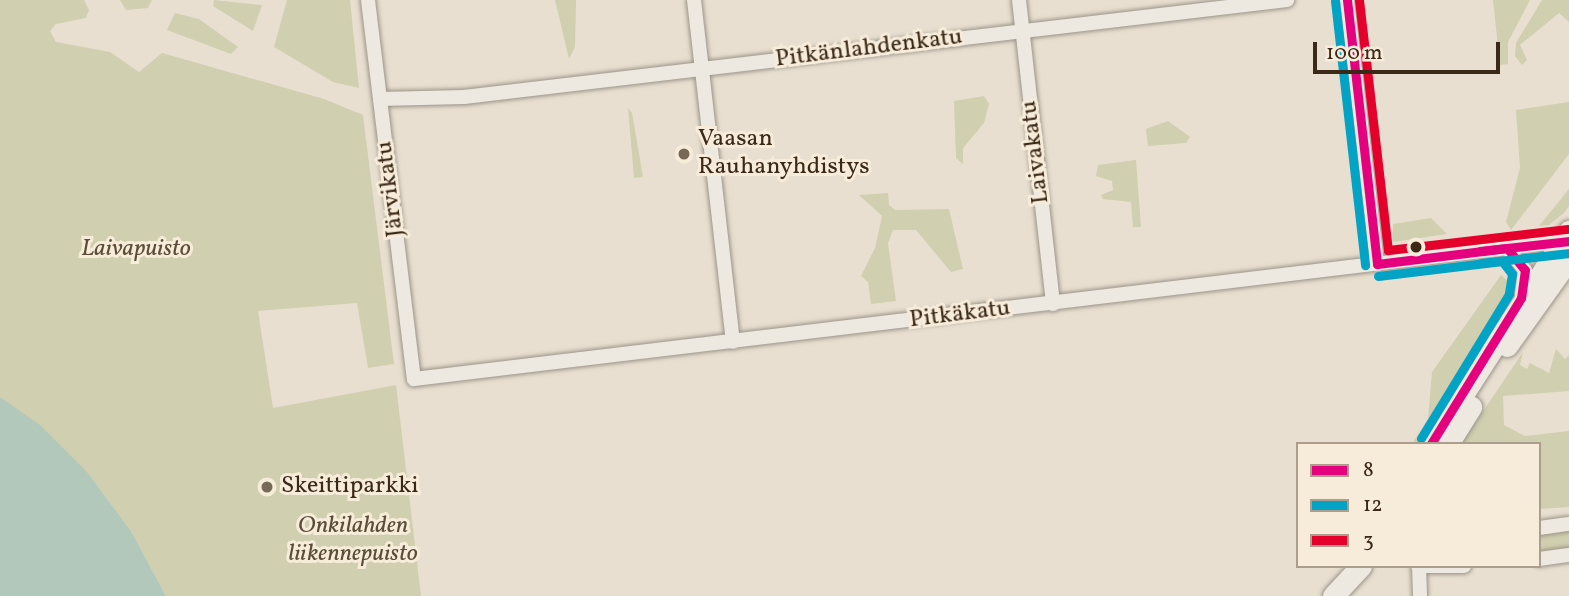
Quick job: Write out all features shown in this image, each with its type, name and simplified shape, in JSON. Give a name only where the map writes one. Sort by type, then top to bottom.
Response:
[{"type":"main road","points":[[1432,442],[1521,298],[1567,243]]},
{"type":"main road","points":[[1449,442],[1567,243]]},
{"type":"main road","points":[[1326,596],[1345,568]]},
{"type":"main road","points":[[1333,596],[1359,568]]},
{"type":"street","name":"Järvikatu","points":[[368,0],[414,379]]},
{"type":"street","points":[[694,0],[733,342]]},
{"type":"street","name":"Laivakatu","points":[[1019,0],[1053,304]]},
{"type":"street","name":"Pitkänlahdenkatu","points":[[380,99],[402,96],[410,101],[1287,0]]},
{"type":"street","points":[[1347,0],[1377,264]]},
{"type":"street","name":"Pitkäkatu","points":[[414,379],[1567,243]]},
{"type":"street","points":[[1507,248],[1524,270],[1521,298]]},
{"type":"street","points":[[1541,528],[1569,524]]},
{"type":"street","points":[[1541,559],[1569,555]]},
{"type":"street","points":[[1419,568],[1420,596]]},
{"type":"green space","name":"Laivapuisto","points":[[0,0],[84,0],[89,10],[86,18],[56,24],[50,31],[56,42],[110,52],[139,72],[162,53],[324,99],[363,115],[394,364],[368,368],[357,303],[258,311],[273,408],[396,385],[421,596],[166,596],[131,531],[88,473],[0,397]]},
{"type":"green space","points":[[120,0],[152,0],[148,8],[126,10]]},
{"type":"green space","points":[[214,0],[262,5],[253,31],[213,6]]},
{"type":"green space","points":[[287,0],[350,0],[359,88],[333,82],[274,47]]},
{"type":"green space","points":[[555,0],[576,0],[575,47],[569,59]]},
{"type":"green space","points":[[1493,0],[1530,0],[1508,42],[1508,64],[1500,65]]},
{"type":"green space","points":[[1542,0],[1569,0],[1569,22],[1559,13],[1520,45],[1527,60],[1522,65],[1515,56],[1516,43]]},
{"type":"green space","points":[[175,13],[199,19],[238,47],[231,54],[167,30]]},
{"type":"green space","points":[[984,96],[989,104],[984,123],[963,148],[963,164],[956,158],[954,101]]},
{"type":"green space","points":[[1569,102],[1569,154],[1511,230],[1506,222],[1520,168],[1516,110]]},
{"type":"green space","points":[[628,108],[632,113],[643,177],[634,178]]},
{"type":"green space","points":[[1168,121],[1190,137],[1186,143],[1148,146],[1146,129]]},
{"type":"green space","points":[[1136,160],[1141,227],[1133,227],[1131,202],[1103,199],[1101,195],[1113,190],[1112,181],[1096,176],[1098,165]]},
{"type":"green space","points":[[1569,189],[1569,206],[1564,213],[1549,225],[1539,226]]},
{"type":"green space","points":[[888,193],[889,205],[895,210],[949,209],[963,269],[951,272],[916,230],[893,230],[888,243],[896,301],[871,304],[868,282],[861,276],[875,248],[882,216],[859,195]]},
{"type":"green space","points":[[1431,218],[1447,234],[1393,242],[1393,224]]},
{"type":"green space","points":[[1501,275],[1511,284],[1509,294],[1418,442],[1413,442],[1428,419],[1432,372]]},
{"type":"green space","points":[[1556,349],[1565,359],[1569,355],[1569,391],[1503,396],[1504,425],[1525,436],[1569,431],[1569,507],[1541,509],[1541,442],[1462,442],[1523,352],[1520,365],[1527,369],[1530,363],[1549,373]]},
{"type":"green space","points":[[1569,531],[1569,548],[1541,552],[1541,534]]},
{"type":"shaded area","points":[[0,397],[40,425],[88,473],[131,531],[166,596],[0,596]]},
{"type":"transit line","name":"8","points":[[1347,0],[1377,264]]},
{"type":"transit line","name":"3","points":[[1359,0],[1388,250],[1568,229]]},
{"type":"transit line","name":"12","points":[[1335,1],[1365,265]]},
{"type":"transit line","name":"8","points":[[1480,251],[1569,241]]},
{"type":"transit line","name":"8","points":[[1377,264],[1507,248],[1525,270],[1521,298],[1432,442]]},
{"type":"transit line","name":"12","points":[[1481,263],[1569,253]]},
{"type":"transit line","name":"12","points":[[1378,276],[1502,261],[1512,274],[1509,294],[1421,438]]},
{"type":"place","name":"Vaasan Rauhanyhdistys","points":[[684,154]]},
{"type":"place","name":"Skeittiparkki","points":[[267,487]]},
{"type":"park label","name":"Onkilahden liikennepuisto","points":[[353,541]]}]
